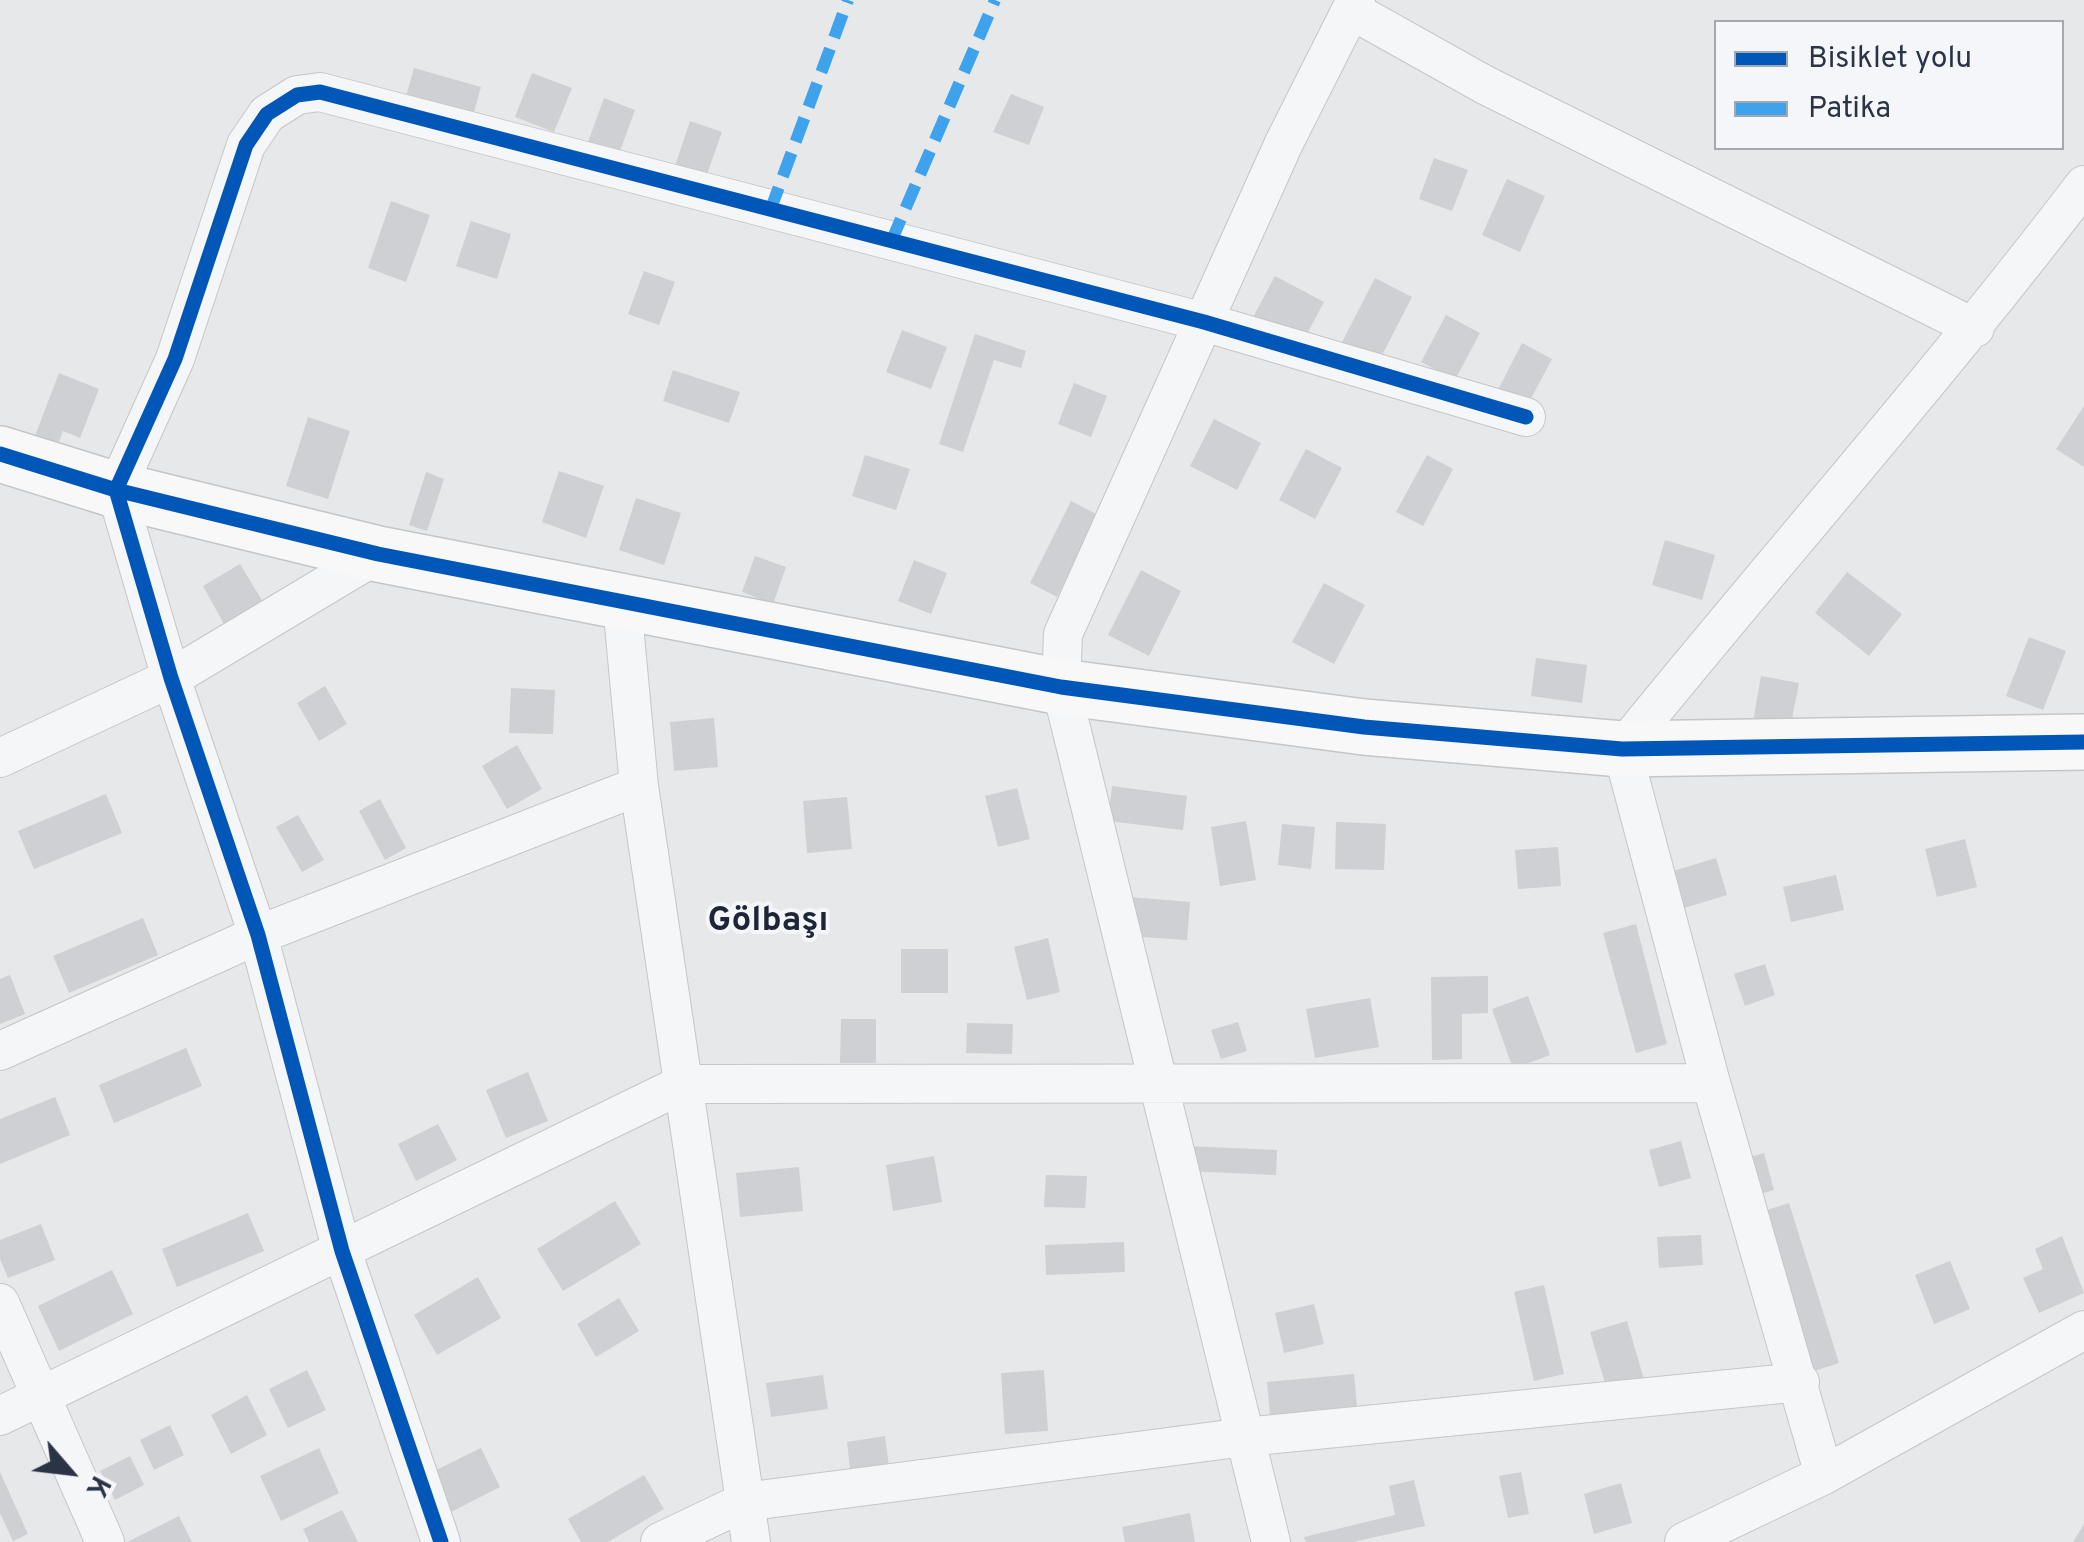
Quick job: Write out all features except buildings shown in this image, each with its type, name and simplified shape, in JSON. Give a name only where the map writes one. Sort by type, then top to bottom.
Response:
[{"type":"street","points":[[1271,1542],[1061,686],[1063,634],[1284,143],[1354,5],[1484,84],[1975,328]]},
{"type":"street","points":[[442,1542],[342,1251],[258,936],[171,678],[116,490],[175,359],[246,145],[267,114],[320,92],[1204,322],[1526,418]]},
{"type":"street","points":[[1622,749],[1810,517],[1975,328],[2084,185]]},
{"type":"street","points":[[0,454],[116,490],[378,554],[1061,686],[1364,727],[1622,749],[2084,742]]},
{"type":"street","points":[[0,758],[171,678],[378,554]]},
{"type":"street","points":[[622,604],[639,786],[751,1542]]},
{"type":"street","points":[[1622,749],[1711,1083],[1824,1475]]},
{"type":"street","points":[[0,1050],[258,936],[639,786]]},
{"type":"street","points":[[0,1416],[683,1084],[1711,1083]]},
{"type":"street","points":[[0,1303],[105,1542]]},
{"type":"street","points":[[1684,1542],[1824,1475],[2084,1330]]},
{"type":"street","points":[[660,1542],[744,1502],[1246,1437],[1800,1382]]},
{"type":"marked path","points":[[770,211],[848,0]]},
{"type":"marked path","points":[[891,242],[995,0]]},
{"type":"cycle path","points":[[441,1542],[342,1251],[258,935],[171,678],[116,490],[175,359],[246,145],[267,114],[297,95],[320,92],[1204,322],[1526,417]]},
{"type":"cycle path","points":[[0,454],[116,490],[378,554],[1061,687],[1364,727],[1622,749],[2084,742]]},
{"type":"district","name":"Gölbaşı","points":[[768,923]]}]
